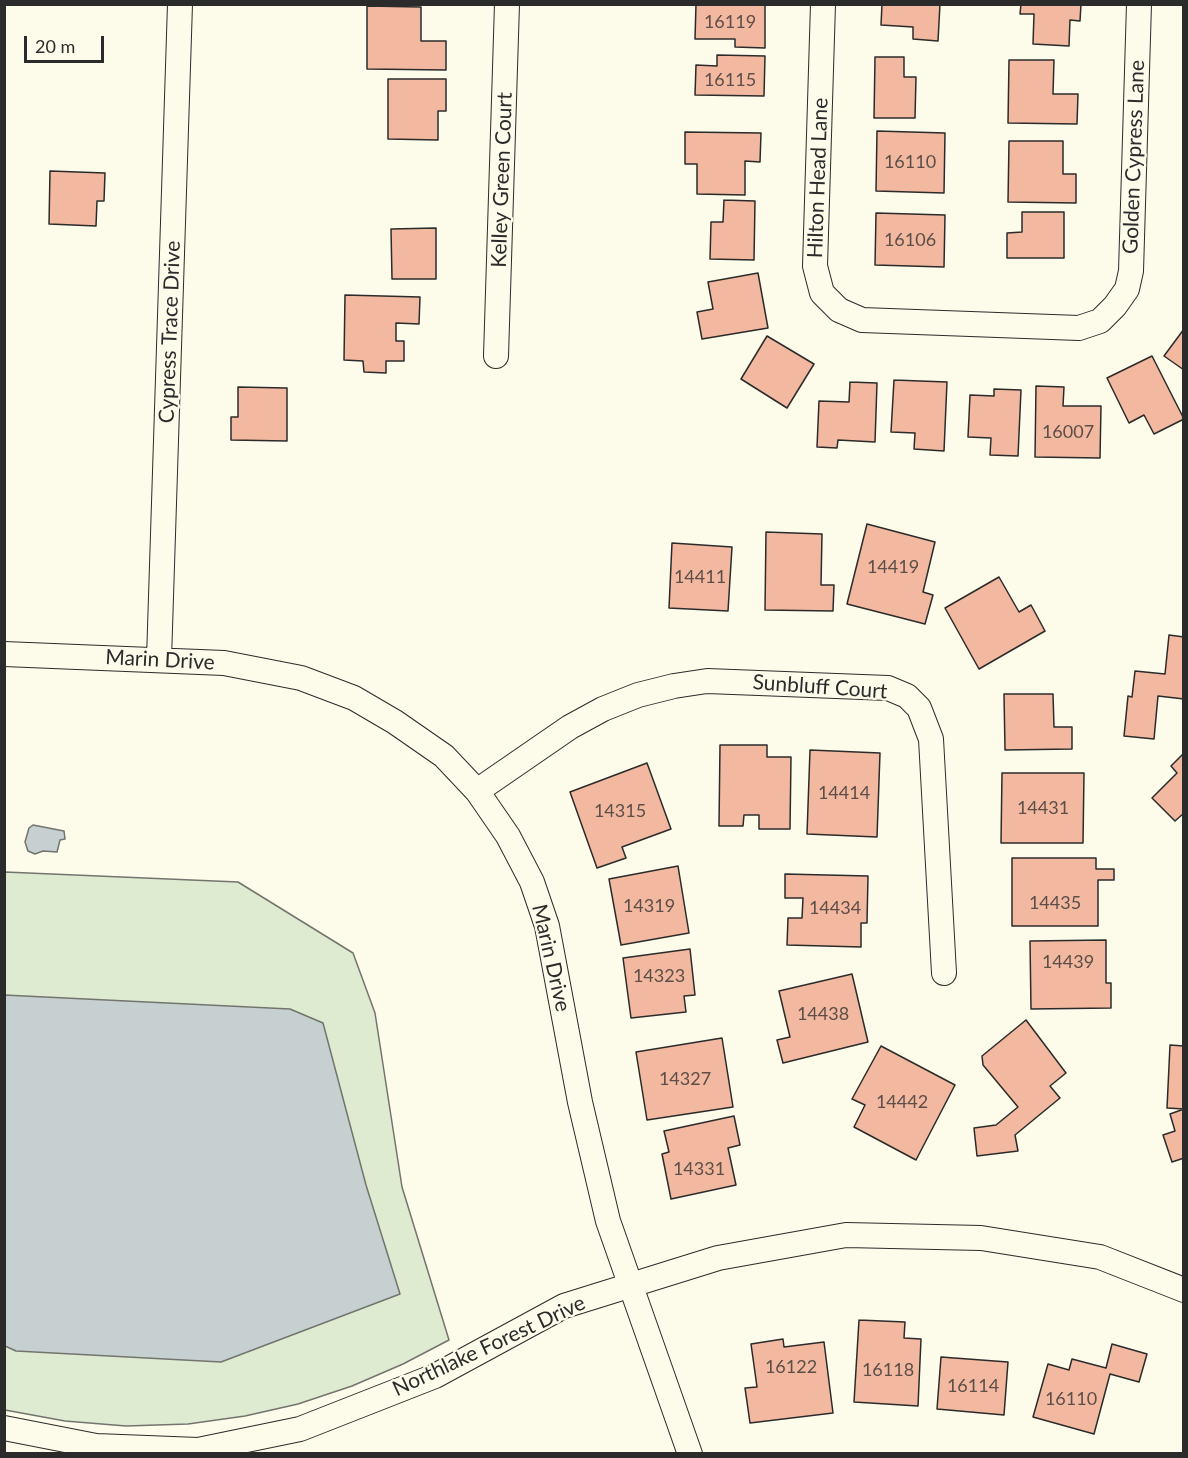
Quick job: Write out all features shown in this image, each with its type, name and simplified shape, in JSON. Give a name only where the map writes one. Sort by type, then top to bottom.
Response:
[{"type":"street","name":"Cypress Trace Drive","points":[[159,659],[180,4]]},
{"type":"street","name":"Kelley Green Court","points":[[496,356],[507,4]]},
{"type":"street","name":"Hilton Head Lane","points":[[823,4],[815,266],[822,292],[839,310],[862,320],[1079,328],[1100,321],[1115,306]]},
{"type":"street","name":"Golden Cypress Lane","points":[[1115,306],[1127,289],[1131,271],[1139,4]]},
{"type":"street","name":"Marin Drive","points":[[4,654],[224,663],[262,668],[301,678],[354,698],[395,722],[444,756],[477,790],[508,836],[532,882],[547,926],[593,1163],[630,1285],[690,1454]]},
{"type":"street","name":"Sunbluff Court","points":[[477,790],[570,727],[603,709],[638,695],[674,686],[707,681],[888,688],[907,696],[919,708],[931,739],[944,973]]},
{"type":"street","name":"Northlake Forest Drive","points":[[4,1428],[95,1450],[198,1450],[300,1429],[435,1376],[564,1306],[718,1258],[846,1235],[981,1238],[1100,1257],[1184,1290]]},
{"type":"green space","points":[[5,872],[238,882],[353,953],[375,1013],[402,1187],[449,1340],[403,1364],[352,1386],[298,1404],[245,1416],[188,1424],[126,1426],[65,1421],[5,1410]]},
{"type":"shaded area","points":[[33,825],[64,831],[65,839],[60,840],[57,852],[43,851],[35,854],[28,851],[25,842],[29,828]]},
{"type":"shaded area","points":[[4,995],[290,1009],[323,1023],[366,1185],[400,1294],[221,1362],[16,1351],[5,1346]]},
{"type":"building","points":[[696,4],[765,4],[765,48],[735,47],[735,39],[695,39]]},
{"type":"building","points":[[882,4],[940,4],[938,41],[913,39],[913,27],[881,25]]},
{"type":"building","points":[[1021,4],[1081,4],[1080,21],[1070,20],[1069,46],[1033,44],[1034,14],[1020,14]]},
{"type":"building","points":[[367,6],[421,7],[421,41],[446,41],[446,70],[367,69]]},
{"type":"building","points":[[717,55],[765,56],[764,96],[695,95],[696,65],[717,66]]},
{"type":"building","points":[[875,57],[904,57],[904,77],[916,77],[915,118],[874,118]]},
{"type":"building","points":[[1009,60],[1054,60],[1053,94],[1078,94],[1077,124],[1008,123]]},
{"type":"building","points":[[388,79],[446,79],[446,111],[438,111],[438,140],[388,139]]},
{"type":"building","points":[[877,131],[945,133],[944,193],[876,191]]},
{"type":"building","points":[[685,132],[761,133],[760,162],[745,161],[745,195],[697,194],[697,164],[685,164]]},
{"type":"building","points":[[1009,141],[1063,141],[1063,174],[1076,174],[1076,203],[1008,202]]},
{"type":"building","points":[[50,171],[105,173],[104,201],[97,201],[96,226],[49,224]]},
{"type":"building","points":[[724,200],[755,201],[754,260],[710,259],[711,222],[723,222]]},
{"type":"building","points":[[1022,212],[1064,212],[1064,258],[1007,258],[1007,233],[1022,232]]},
{"type":"building","points":[[876,213],[945,215],[944,267],[875,265]]},
{"type":"building","points":[[436,228],[436,279],[392,279],[391,229]]},
{"type":"building","points":[[758,273],[768,328],[702,339],[697,312],[713,309],[708,282]]},
{"type":"building","points":[[345,295],[420,297],[419,324],[396,323],[396,341],[404,341],[404,361],[386,361],[386,373],[364,372],[363,361],[344,360]]},
{"type":"building","points":[[1184,329],[1184,370],[1164,356]]},
{"type":"building","points":[[767,336],[814,364],[787,408],[741,379]]},
{"type":"building","points":[[1152,356],[1184,419],[1154,434],[1144,415],[1129,423],[1107,378]]},
{"type":"building","points":[[894,380],[947,382],[944,451],[914,449],[915,433],[891,432]]},
{"type":"building","points":[[850,382],[877,383],[875,442],[838,440],[837,448],[817,447],[819,401],[849,402]]},
{"type":"building","points":[[1036,386],[1064,387],[1063,406],[1101,406],[1100,458],[1035,457]]},
{"type":"building","points":[[238,387],[287,388],[287,441],[231,440],[231,417],[238,417]]},
{"type":"building","points":[[994,389],[1021,390],[1018,456],[990,455],[991,438],[968,437],[970,395],[994,396]]},
{"type":"building","points":[[867,524],[935,542],[923,592],[933,595],[925,624],[847,604]]},
{"type":"building","points":[[766,532],[822,534],[821,585],[834,585],[833,611],[765,610]]},
{"type":"building","points":[[672,543],[732,547],[728,611],[669,608]]},
{"type":"building","points":[[999,577],[1019,612],[1031,605],[1045,631],[979,669],[945,608]]},
{"type":"building","points":[[1169,635],[1184,637],[1184,699],[1158,696],[1154,739],[1124,736],[1128,696],[1132,697],[1135,671],[1165,674]]},
{"type":"building","points":[[1004,694],[1053,694],[1054,727],[1072,727],[1072,749],[1005,750]]},
{"type":"building","points":[[720,745],[767,745],[767,757],[791,757],[790,829],[759,829],[759,815],[744,815],[743,826],[719,826]]},
{"type":"building","points":[[810,750],[880,753],[877,837],[807,834]]},
{"type":"building","points":[[1184,753],[1184,813],[1175,821],[1152,798],[1177,773],[1171,766]]},
{"type":"building","points":[[647,763],[671,829],[622,847],[626,858],[597,868],[570,792]]},
{"type":"building","points":[[1002,773],[1084,773],[1083,843],[1001,843]]},
{"type":"building","points":[[1012,858],[1096,858],[1096,869],[1114,869],[1114,880],[1098,880],[1098,926],[1012,926]]},
{"type":"building","points":[[678,866],[689,933],[621,945],[609,879]]},
{"type":"building","points":[[785,874],[868,876],[867,923],[861,923],[861,947],[787,945],[788,918],[802,918],[803,898],[785,898]]},
{"type":"building","points":[[1106,940],[1106,983],[1111,983],[1111,1008],[1031,1009],[1030,941]]},
{"type":"building","points":[[690,949],[695,995],[684,996],[686,1012],[631,1018],[623,958]]},
{"type":"building","points":[[852,974],[868,1042],[783,1063],[777,1040],[790,1037],[779,991]]},
{"type":"building","points":[[1026,1020],[1066,1073],[1050,1086],[1060,1098],[1015,1135],[1018,1151],[977,1156],[974,1128],[996,1125],[1018,1107],[983,1065],[982,1056]]},
{"type":"building","points":[[722,1038],[733,1107],[647,1120],[636,1052]]},
{"type":"building","points":[[1170,1045],[1184,1046],[1184,1109],[1167,1108]]},
{"type":"building","points":[[881,1046],[955,1085],[916,1160],[854,1127],[865,1105],[852,1099]]},
{"type":"building","points":[[1184,1109],[1184,1158],[1172,1162],[1163,1135],[1175,1131],[1170,1114]]},
{"type":"building","points":[[734,1116],[740,1145],[728,1148],[736,1185],[671,1199],[662,1154],[669,1152],[664,1131]]},
{"type":"building","points":[[859,1320],[905,1322],[904,1338],[921,1339],[918,1406],[854,1402]]},
{"type":"building","points":[[783,1339],[784,1347],[824,1342],[833,1413],[750,1423],[745,1388],[757,1387],[751,1344]]},
{"type":"building","points":[[1112,1344],[1147,1354],[1139,1382],[1110,1374],[1094,1434],[1033,1417],[1048,1364],[1069,1370],[1072,1359],[1106,1368]]},
{"type":"building","points":[[941,1357],[1008,1362],[1004,1415],[937,1409]]}]
